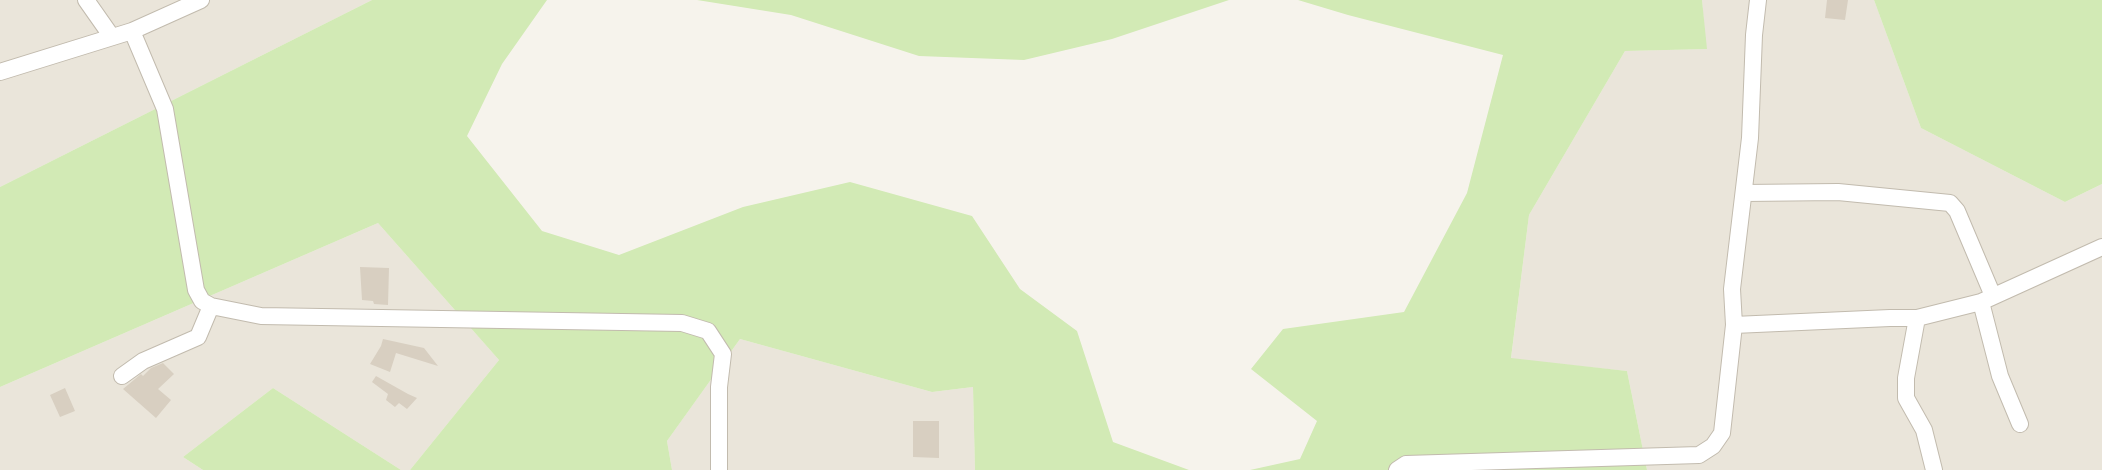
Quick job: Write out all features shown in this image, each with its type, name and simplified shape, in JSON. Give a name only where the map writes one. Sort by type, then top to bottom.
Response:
[{"type":"street","points":[[86,0],[112,37]]},
{"type":"street","points":[[0,72],[132,31],[201,0]]},
{"type":"street","points":[[1396,470],[1406,464],[1700,455],[1713,446],[1722,433],[1734,325],[1732,288],[1750,138],[1754,35],[1758,0]]},
{"type":"street","points":[[132,31],[165,109],[196,290],[202,301],[211,306],[261,316],[682,323],[708,331],[723,354],[719,387],[720,470]]},
{"type":"street","points":[[1744,193],[1838,192],[1950,203],[1957,211],[1987,299],[2000,376],[2020,424]]},
{"type":"street","points":[[1734,325],[1917,318],[1987,299],[2102,247]]},
{"type":"street","points":[[122,376],[143,361],[198,337],[211,306]]},
{"type":"street","points":[[1917,318],[1906,378],[1906,398],[1924,430],[1934,470]]},
{"type":"shaded area","points":[[0,0],[372,0],[0,187]]},
{"type":"shaded area","points":[[1702,0],[1874,0],[1921,128],[2065,202],[2102,184],[2102,470],[1647,470],[1627,371],[1511,359],[1529,215],[1625,51],[1706,49]]},
{"type":"shaded area","points":[[378,223],[499,360],[410,470],[401,470],[273,388],[183,457],[203,470],[0,470],[0,387]]},
{"type":"shaded area","points":[[740,339],[932,392],[973,387],[975,470],[672,470],[667,441]]},
{"type":"green space","points":[[372,0],[547,0],[502,64],[467,136],[542,231],[619,255],[743,207],[850,182],[972,216],[1020,289],[1077,331],[1113,442],[1189,470],[975,470],[973,387],[932,392],[740,339],[667,441],[672,470],[410,470],[499,360],[378,223],[0,387],[0,187]]},
{"type":"green space","points":[[697,0],[1229,0],[1112,39],[1024,60],[919,56],[791,15]]},
{"type":"green space","points":[[1298,0],[1702,0],[1707,49],[1625,51],[1529,215],[1511,358],[1627,371],[1647,470],[1250,470],[1300,459],[1317,421],[1251,369],[1283,329],[1404,312],[1467,193],[1503,55],[1348,15]]},
{"type":"green space","points":[[1874,0],[2102,0],[2102,184],[2065,202],[1921,128]]},
{"type":"green space","points":[[273,388],[401,470],[203,470],[183,457]]},
{"type":"building","points":[[1827,0],[1848,0],[1845,20],[1825,18]]},
{"type":"building","points":[[360,267],[389,268],[388,305],[374,304],[373,301],[362,300]]},
{"type":"building","points":[[383,339],[424,348],[438,366],[396,353],[390,372],[370,364],[381,346]]},
{"type":"building","points":[[163,363],[174,374],[158,389],[171,400],[156,418],[123,389],[141,374],[143,376],[151,368]]},
{"type":"building","points":[[376,376],[417,398],[407,409],[399,403],[395,407],[386,400],[388,394],[372,382]]},
{"type":"building","points":[[65,388],[75,411],[60,417],[50,395]]},
{"type":"building","points":[[913,421],[939,421],[939,458],[913,457]]}]
